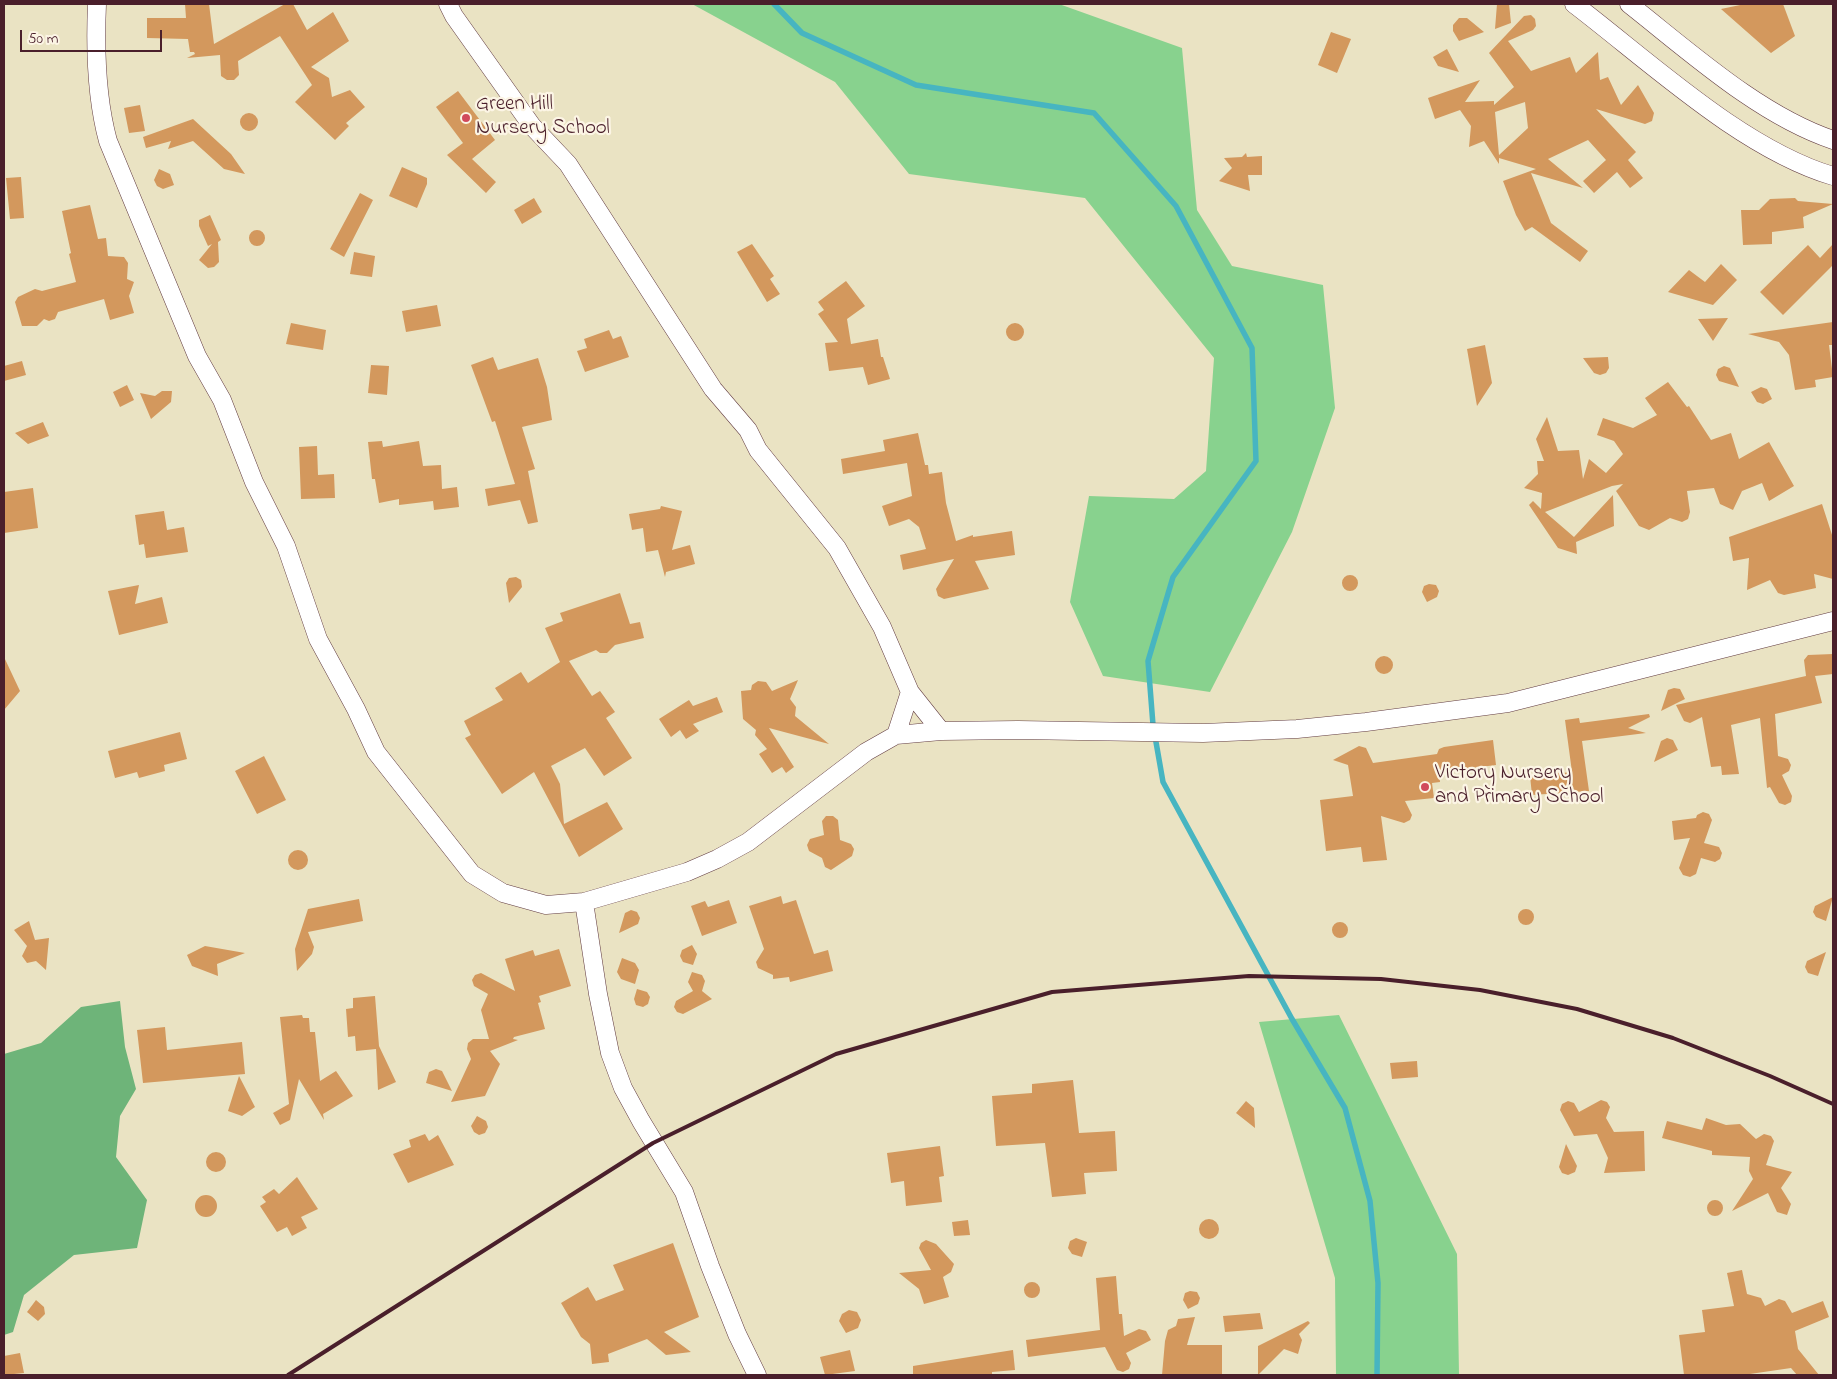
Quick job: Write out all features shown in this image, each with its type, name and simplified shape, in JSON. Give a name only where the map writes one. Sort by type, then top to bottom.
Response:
[{"type":"street","points":[[97,4],[96,38],[100,113],[108,141],[197,356],[222,400],[254,482],[286,546],[318,638],[356,708],[376,752],[472,874],[503,893],[546,905],[584,902],[687,872],[718,859],[748,842],[866,752],[896,735],[941,731],[1203,733],[1297,729],[1366,722],[1508,703],[1833,622]]},
{"type":"street","points":[[448,4],[454,16],[532,126],[568,164],[713,389],[748,430],[758,450],[837,548],[882,627],[910,692],[941,731]]},
{"type":"street","points":[[1574,4],[1722,118],[1773,150],[1833,176]]},
{"type":"street","points":[[1629,4],[1730,82],[1774,112],[1833,140]]},
{"type":"street","points":[[896,735],[910,692]]},
{"type":"street","points":[[584,902],[598,994],[610,1053],[623,1088],[684,1192],[710,1266],[737,1334],[757,1375]]},
{"type":"green space","points":[[692,4],[1059,4],[1182,48],[1197,210],[1232,266],[1323,285],[1335,408],[1292,532],[1210,692],[1103,676],[1070,602],[1089,496],[1174,499],[1206,471],[1214,358],[1085,198],[909,174],[835,82]]},
{"type":"green space","points":[[120,1001],[125,1047],[136,1089],[120,1116],[116,1157],[147,1200],[137,1248],[74,1255],[24,1295],[13,1332],[4,1335],[4,1054],[41,1043],[81,1007]]},
{"type":"green space","points":[[1339,1015],[1457,1254],[1459,1375],[1336,1375],[1335,1278],[1259,1022]]},
{"type":"building","points":[[185,4],[209,4],[214,44],[285,4],[293,4],[307,30],[333,12],[349,41],[311,67],[329,78],[332,97],[350,90],[365,107],[346,123],[349,126],[335,140],[295,102],[312,85],[280,36],[238,61],[239,75],[234,80],[227,80],[221,76],[220,55],[187,58],[195,54],[190,52],[188,39],[147,38],[147,18],[186,18]]},
{"type":"building","points":[[1497,4],[1509,4],[1511,23],[1495,29]]},
{"type":"building","points":[[1745,4],[1783,4],[1795,36],[1771,53],[1721,9]]},
{"type":"building","points":[[1531,15],[1535,19],[1536,26],[1533,30],[1508,41],[1531,71],[1570,57],[1576,73],[1598,52],[1600,80],[1608,77],[1621,105],[1638,85],[1654,113],[1652,121],[1645,124],[1596,109],[1636,152],[1628,160],[1643,178],[1630,188],[1617,172],[1594,193],[1583,181],[1606,160],[1588,140],[1548,159],[1583,188],[1531,173],[1551,223],[1588,251],[1580,262],[1532,227],[1525,231],[1516,215],[1503,181],[1536,169],[1499,158],[1499,164],[1484,141],[1469,147],[1471,126],[1460,110],[1435,119],[1428,98],[1480,80],[1465,102],[1494,101],[1494,105],[1514,87],[1489,53],[1524,16]],"holes":[[[1525,102],[1528,128],[1499,155],[1495,112]]]},
{"type":"building","points":[[1459,18],[1467,18],[1484,32],[1459,41],[1453,31],[1453,25]]},
{"type":"building","points":[[1331,32],[1351,39],[1337,73],[1318,65]]},
{"type":"building","points":[[1447,49],[1459,72],[1438,66],[1433,57]]},
{"type":"building","points":[[458,91],[495,140],[472,159],[496,182],[486,193],[447,155],[463,143],[436,107]]},
{"type":"building","points":[[140,105],[145,131],[129,133],[124,108]]},
{"type":"building","points":[[245,113],[253,113],[258,118],[256,129],[245,131],[240,126],[240,118]]},
{"type":"building","points":[[193,119],[231,154],[245,174],[224,169],[193,141],[168,149],[171,141],[146,148],[143,137]]},
{"type":"building","points":[[1246,153],[1247,157],[1262,156],[1262,175],[1248,175],[1250,191],[1219,181],[1232,168],[1224,158],[1242,157]]},
{"type":"building","points":[[402,167],[427,178],[427,184],[417,208],[389,196]]},
{"type":"building","points":[[159,169],[170,174],[174,185],[163,189],[157,186],[154,180]]},
{"type":"building","points":[[21,177],[24,218],[10,219],[6,178]]},
{"type":"building","points":[[360,193],[373,200],[344,257],[330,249]]},
{"type":"building","points":[[534,198],[542,212],[522,224],[514,210]]},
{"type":"building","points":[[1795,198],[1798,201],[1833,204],[1803,217],[1804,228],[1772,232],[1772,244],[1743,245],[1741,210],[1759,210],[1770,199]]},
{"type":"building","points":[[90,205],[98,239],[106,238],[108,256],[124,257],[128,263],[127,279],[134,282],[129,296],[134,313],[110,320],[104,299],[58,312],[55,319],[49,321],[44,319],[37,326],[22,326],[15,302],[18,297],[35,289],[42,291],[76,282],[62,211]]},
{"type":"building","points":[[210,215],[221,240],[218,242],[219,262],[214,267],[208,268],[199,260],[212,244],[208,246],[199,226],[199,220]]},
{"type":"building","points":[[254,230],[260,230],[265,235],[263,244],[254,246],[249,241],[249,235]]},
{"type":"building","points":[[752,244],[774,276],[770,279],[780,294],[767,302],[737,252]]},
{"type":"building","points":[[1833,244],[1833,265],[1783,315],[1760,292],[1808,245],[1820,258]]},
{"type":"building","points":[[354,252],[375,256],[372,277],[350,274]]},
{"type":"building","points":[[1721,264],[1737,280],[1713,305],[1668,292],[1689,270],[1705,282]]},
{"type":"building","points":[[846,281],[865,306],[847,319],[851,344],[878,339],[881,357],[883,357],[890,379],[868,385],[863,367],[829,371],[825,343],[838,342],[818,314],[824,310],[818,302]]},
{"type":"building","points":[[437,305],[441,326],[406,332],[402,311]]},
{"type":"building","points":[[1728,318],[1713,341],[1698,319]]},
{"type":"building","points":[[1833,322],[1833,345],[1829,345],[1833,377],[1815,380],[1816,387],[1795,390],[1789,355],[1779,342],[1748,334]]},
{"type":"building","points":[[291,323],[326,330],[323,350],[286,344]]},
{"type":"building","points":[[1015,323],[1021,326],[1024,332],[1021,338],[1015,341],[1009,338],[1006,332],[1009,326]]},
{"type":"building","points":[[609,330],[613,339],[621,336],[629,357],[585,372],[577,351],[587,348],[584,339]]},
{"type":"building","points":[[1485,345],[1492,383],[1477,406],[1467,349]]},
{"type":"building","points":[[493,357],[498,370],[538,358],[547,387],[552,420],[522,427],[535,469],[528,471],[538,522],[528,524],[520,500],[488,506],[485,489],[515,484],[495,421],[492,422],[471,365]]},
{"type":"building","points":[[1608,357],[1609,368],[1606,373],[1600,375],[1594,373],[1583,358]]},
{"type":"building","points":[[22,361],[26,375],[4,381],[4,366]]},
{"type":"building","points":[[371,365],[389,366],[387,395],[368,393]]},
{"type":"building","points":[[1724,366],[1730,368],[1739,387],[1719,381],[1716,375],[1718,369]]},
{"type":"building","points":[[1668,382],[1687,407],[1689,406],[1711,440],[1731,433],[1739,459],[1769,442],[1794,486],[1769,501],[1762,483],[1742,491],[1733,510],[1720,504],[1714,488],[1687,491],[1690,512],[1688,519],[1682,522],[1670,518],[1649,530],[1639,526],[1616,491],[1623,484],[1612,486],[1545,512],[1574,537],[1613,495],[1614,526],[1576,542],[1577,554],[1558,548],[1529,505],[1533,501],[1541,509],[1542,493],[1524,488],[1538,474],[1537,461],[1544,461],[1536,439],[1547,417],[1558,451],[1579,450],[1583,479],[1589,459],[1606,473],[1623,454],[1614,441],[1597,435],[1603,418],[1633,428],[1657,415],[1645,398]]},
{"type":"building","points":[[127,385],[134,400],[120,407],[113,392]]},
{"type":"building","points":[[1761,387],[1767,389],[1772,399],[1763,404],[1757,402],[1751,392]]},
{"type":"building","points":[[162,391],[172,391],[171,402],[151,419],[140,393],[155,396]]},
{"type":"building","points":[[43,422],[49,436],[28,444],[15,433]]},
{"type":"building","points":[[918,433],[925,465],[928,465],[929,474],[942,472],[946,503],[956,541],[973,535],[973,537],[1012,531],[1015,555],[975,561],[989,589],[944,599],[938,596],[936,589],[954,559],[903,570],[900,555],[926,549],[919,527],[909,519],[889,526],[882,506],[912,496],[907,463],[843,474],[841,459],[885,451],[883,440]]},
{"type":"building","points":[[382,441],[383,447],[419,441],[423,466],[441,465],[442,489],[457,487],[459,507],[434,510],[433,501],[399,505],[399,499],[379,503],[375,479],[372,479],[368,442]]},
{"type":"building","points":[[317,446],[318,475],[334,474],[335,498],[301,499],[299,447]]},
{"type":"building","points":[[33,488],[38,528],[4,533],[4,492]]},
{"type":"building","points":[[1822,504],[1833,538],[1833,579],[1814,574],[1816,588],[1784,595],[1778,593],[1770,580],[1747,590],[1749,558],[1733,561],[1729,537]]},
{"type":"building","points":[[661,506],[682,511],[672,550],[690,545],[695,564],[666,572],[665,577],[658,550],[646,552],[643,528],[632,530],[629,514],[660,509]]},
{"type":"building","points":[[164,511],[167,530],[184,527],[188,552],[146,558],[144,544],[139,545],[135,515]]},
{"type":"building","points":[[1347,575],[1353,575],[1358,580],[1356,589],[1347,591],[1342,586],[1342,580]]},
{"type":"building","points":[[516,577],[521,580],[522,587],[509,603],[506,583],[509,578]]},
{"type":"building","points":[[1429,584],[1436,585],[1439,591],[1437,597],[1427,602],[1422,592],[1424,586]]},
{"type":"building","points":[[139,585],[135,604],[162,597],[168,623],[119,635],[108,591]]},
{"type":"building","points":[[620,593],[630,624],[640,622],[644,638],[615,645],[607,653],[600,653],[596,650],[569,661],[592,696],[600,691],[615,712],[606,718],[632,758],[604,776],[585,748],[551,766],[560,784],[564,824],[607,802],[623,829],[579,857],[534,772],[502,794],[465,738],[471,735],[464,721],[503,700],[495,688],[521,672],[528,683],[560,662],[545,628],[563,621],[560,613]]},
{"type":"building","points":[[1833,654],[1833,674],[1815,676],[1822,703],[1775,714],[1778,756],[1788,759],[1791,765],[1789,771],[1782,775],[1792,796],[1791,802],[1785,805],[1779,803],[1770,787],[1767,788],[1760,718],[1731,725],[1739,774],[1722,775],[1721,766],[1711,767],[1702,717],[1690,723],[1684,721],[1676,705],[1806,676],[1804,660],[1808,655]]},
{"type":"building","points":[[1384,656],[1390,659],[1393,665],[1390,671],[1384,674],[1378,671],[1375,665],[1378,659]]},
{"type":"building","points":[[4,657],[20,691],[4,710]]},
{"type":"building","points":[[798,680],[790,699],[796,707],[795,716],[829,744],[769,728],[794,767],[786,773],[782,767],[772,773],[759,754],[767,749],[755,735],[756,730],[743,719],[741,691],[751,690],[752,685],[758,681],[766,682],[772,691]]},
{"type":"building","points":[[1680,689],[1685,699],[1661,711],[1668,690]]},
{"type":"building","points":[[717,697],[723,712],[693,724],[699,731],[686,739],[680,730],[671,737],[659,719],[689,700],[693,706]]},
{"type":"building","points":[[1649,714],[1650,717],[1628,728],[1646,733],[1582,741],[1589,791],[1532,795],[1530,776],[1572,772],[1565,720],[1579,718],[1580,723]]},
{"type":"building","points":[[180,732],[187,759],[164,765],[165,771],[139,778],[137,772],[115,778],[108,751]]},
{"type":"building","points":[[1667,738],[1673,740],[1678,750],[1654,762],[1661,741]]},
{"type":"building","points":[[1493,740],[1496,765],[1439,772],[1440,782],[1432,783],[1434,798],[1405,801],[1412,815],[1410,820],[1404,823],[1381,816],[1387,860],[1363,862],[1361,847],[1326,851],[1320,800],[1353,796],[1348,765],[1333,760],[1359,746],[1366,748],[1373,763],[1437,754],[1439,749],[1444,747]]},
{"type":"building","points":[[264,756],[286,800],[257,814],[235,771]]},
{"type":"building","points":[[1703,812],[1709,814],[1712,820],[1704,843],[1719,847],[1722,853],[1720,859],[1715,862],[1701,858],[1696,874],[1690,877],[1683,875],[1679,868],[1690,838],[1674,840],[1672,821],[1696,818],[1697,815]]},
{"type":"building","points":[[826,816],[833,816],[838,820],[840,840],[851,844],[854,849],[852,856],[831,870],[825,867],[822,858],[809,851],[807,845],[810,839],[824,835],[822,821]]},
{"type":"building","points":[[298,850],[305,853],[308,860],[305,867],[298,870],[291,867],[288,860],[291,853]]},
{"type":"building","points":[[781,896],[783,904],[796,900],[814,954],[828,950],[833,971],[790,982],[789,977],[773,979],[773,975],[758,968],[756,962],[764,949],[749,906]]},
{"type":"building","points":[[1833,897],[1826,921],[1816,917],[1813,912],[1815,906]]},
{"type":"building","points":[[359,899],[363,921],[308,932],[314,947],[312,954],[297,971],[295,949],[308,909]]},
{"type":"building","points":[[729,900],[737,923],[702,936],[691,906],[705,901],[708,907]]},
{"type":"building","points":[[1526,909],[1532,911],[1534,917],[1532,923],[1526,925],[1520,923],[1518,917],[1520,911]]},
{"type":"building","points":[[631,910],[637,912],[640,918],[638,924],[619,933],[625,913]]},
{"type":"building","points":[[29,921],[35,940],[49,938],[46,970],[36,961],[27,963],[22,956],[27,946],[14,930]]},
{"type":"building","points":[[1340,922],[1346,924],[1348,930],[1346,936],[1340,938],[1334,936],[1332,930],[1334,924]]},
{"type":"building","points":[[692,945],[697,954],[693,965],[683,962],[680,956],[682,950]]},
{"type":"building","points":[[205,946],[245,953],[217,964],[218,976],[192,966],[187,955]]},
{"type":"building","points":[[559,949],[571,986],[539,996],[541,1002],[538,1003],[545,1029],[514,1037],[513,1039],[518,1040],[490,1051],[500,1064],[485,1096],[451,1102],[471,1059],[467,1049],[468,1043],[473,1039],[489,1039],[481,1010],[488,994],[474,986],[472,980],[475,975],[481,973],[515,991],[505,959],[533,950],[535,956]]},
{"type":"building","points":[[1826,952],[1818,976],[1808,973],[1805,967],[1807,961]]},
{"type":"building","points":[[622,958],[635,963],[639,970],[635,984],[621,979],[617,972]]},
{"type":"building","points":[[692,972],[702,975],[705,981],[702,991],[712,999],[683,1014],[677,1012],[674,1007],[676,1001],[693,991],[688,982]]},
{"type":"building","points":[[637,989],[647,992],[650,997],[648,1004],[643,1007],[636,1005],[634,999]]},
{"type":"building","points":[[375,996],[379,1046],[396,1082],[378,1090],[376,1049],[356,1051],[355,1036],[348,1037],[346,1009],[353,1008],[353,998]]},
{"type":"building","points":[[302,1015],[303,1018],[309,1018],[310,1032],[315,1032],[320,1081],[336,1071],[353,1096],[323,1114],[324,1120],[299,1079],[290,1120],[280,1125],[273,1113],[289,1104],[280,1017]]},
{"type":"building","points":[[165,1027],[167,1050],[242,1042],[245,1074],[143,1083],[137,1030]]},
{"type":"building","points":[[1417,1061],[1418,1077],[1392,1079],[1390,1063]]},
{"type":"building","points":[[436,1069],[442,1071],[452,1091],[426,1083],[429,1072]]},
{"type":"building","points":[[239,1076],[255,1107],[242,1116],[228,1111]]},
{"type":"building","points":[[1073,1080],[1079,1133],[1115,1131],[1117,1171],[1084,1173],[1086,1194],[1052,1197],[1045,1143],[996,1146],[992,1096],[1032,1093],[1032,1084]]},
{"type":"building","points":[[1601,1100],[1607,1102],[1610,1107],[1606,1118],[1614,1132],[1644,1131],[1645,1171],[1604,1173],[1608,1158],[1597,1134],[1574,1136],[1560,1110],[1562,1104],[1568,1101],[1574,1103],[1579,1112]]},
{"type":"building","points":[[1246,1101],[1254,1108],[1255,1128],[1236,1113]]},
{"type":"building","points":[[477,1116],[486,1121],[488,1127],[485,1133],[479,1135],[474,1132],[471,1126]]},
{"type":"building","points":[[1706,1118],[1726,1125],[1740,1124],[1756,1139],[1764,1134],[1771,1136],[1774,1141],[1766,1165],[1792,1172],[1781,1188],[1791,1204],[1787,1215],[1777,1212],[1768,1193],[1732,1211],[1753,1179],[1749,1171],[1750,1157],[1712,1155],[1712,1151],[1662,1138],[1667,1121],[1702,1130]]},
{"type":"building","points":[[425,1134],[429,1141],[438,1135],[454,1165],[408,1183],[393,1154],[411,1147],[409,1140]]},
{"type":"building","points":[[1566,1144],[1577,1166],[1575,1172],[1568,1175],[1562,1173],[1559,1167]]},
{"type":"building","points":[[940,1146],[944,1176],[939,1177],[942,1202],[906,1206],[904,1181],[891,1183],[887,1153]]},
{"type":"building","points":[[216,1152],[223,1155],[226,1162],[223,1169],[216,1172],[209,1169],[206,1162],[209,1155]]},
{"type":"building","points":[[297,1177],[318,1209],[301,1217],[307,1228],[292,1236],[287,1227],[277,1232],[260,1206],[266,1202],[262,1197],[274,1189],[279,1194]]},
{"type":"building","points":[[206,1195],[214,1198],[217,1206],[214,1214],[206,1217],[198,1214],[195,1206],[198,1198]]},
{"type":"building","points":[[1715,1200],[1721,1202],[1723,1208],[1721,1214],[1715,1216],[1709,1214],[1707,1208],[1709,1202]]},
{"type":"building","points":[[1209,1219],[1216,1222],[1219,1229],[1216,1236],[1209,1239],[1202,1236],[1199,1229],[1202,1222]]},
{"type":"building","points":[[968,1220],[970,1235],[954,1236],[952,1222]]},
{"type":"building","points":[[1076,1238],[1087,1242],[1082,1257],[1072,1254],[1068,1248],[1070,1241]]},
{"type":"building","points":[[926,1240],[936,1244],[954,1264],[951,1272],[943,1277],[949,1297],[924,1304],[919,1289],[899,1273],[931,1270],[919,1248],[921,1243]]},
{"type":"building","points":[[673,1243],[699,1317],[664,1332],[691,1352],[666,1355],[647,1339],[608,1354],[609,1362],[592,1364],[590,1344],[581,1337],[561,1303],[588,1287],[596,1301],[624,1290],[613,1265]]},
{"type":"building","points":[[1742,1270],[1747,1294],[1761,1298],[1765,1306],[1779,1299],[1785,1301],[1792,1313],[1823,1301],[1829,1317],[1795,1331],[1798,1349],[1819,1375],[1797,1375],[1791,1368],[1743,1375],[1684,1375],[1679,1335],[1705,1332],[1702,1310],[1734,1306],[1727,1273]]},
{"type":"building","points":[[1116,1276],[1119,1314],[1122,1314],[1124,1336],[1139,1329],[1146,1331],[1151,1340],[1126,1353],[1131,1363],[1129,1369],[1123,1372],[1117,1370],[1105,1347],[1028,1357],[1026,1340],[1100,1330],[1096,1278]]},
{"type":"building","points":[[1032,1282],[1038,1284],[1040,1290],[1038,1296],[1032,1298],[1026,1296],[1024,1290],[1026,1284]]},
{"type":"building","points":[[1190,1291],[1197,1292],[1200,1298],[1198,1304],[1188,1309],[1183,1300],[1185,1293]]},
{"type":"building","points":[[36,1300],[44,1307],[45,1314],[38,1321],[27,1312]]},
{"type":"building","points":[[849,1310],[857,1312],[861,1320],[858,1328],[846,1333],[839,1321],[842,1314]]},
{"type":"building","points":[[1260,1313],[1263,1329],[1225,1332],[1223,1316]]},
{"type":"building","points":[[1195,1317],[1187,1345],[1222,1345],[1222,1375],[1162,1375],[1165,1341],[1168,1330],[1176,1326],[1178,1319]]},
{"type":"building","points":[[1308,1321],[1310,1323],[1299,1334],[1302,1340],[1298,1354],[1284,1349],[1258,1375],[1258,1346]]},
{"type":"building","points":[[850,1350],[855,1371],[825,1375],[820,1357]]},
{"type":"building","points":[[1013,1350],[1015,1370],[992,1372],[992,1375],[913,1375],[913,1366]]},
{"type":"building","points":[[20,1353],[24,1373],[4,1375],[4,1356]]},
{"type":"waterway","points":[[774,4],[802,33],[916,85],[1094,113],[1176,206],[1252,348],[1256,461],[1173,577],[1148,661],[1153,725],[1163,782],[1292,1019],[1345,1108],[1370,1201],[1378,1283],[1377,1375]]},
{"type":"railway","points":[[288,1375],[653,1143],[836,1054],[1052,992],[1249,976],[1381,979],[1480,990],[1577,1009],[1673,1038],[1770,1076],[1833,1104]]},
{"type":"place","name":"Green Hill Nursery School","points":[[466,118]]},
{"type":"place","name":"Victory Nursery and Primary School","points":[[1425,787]]}]
